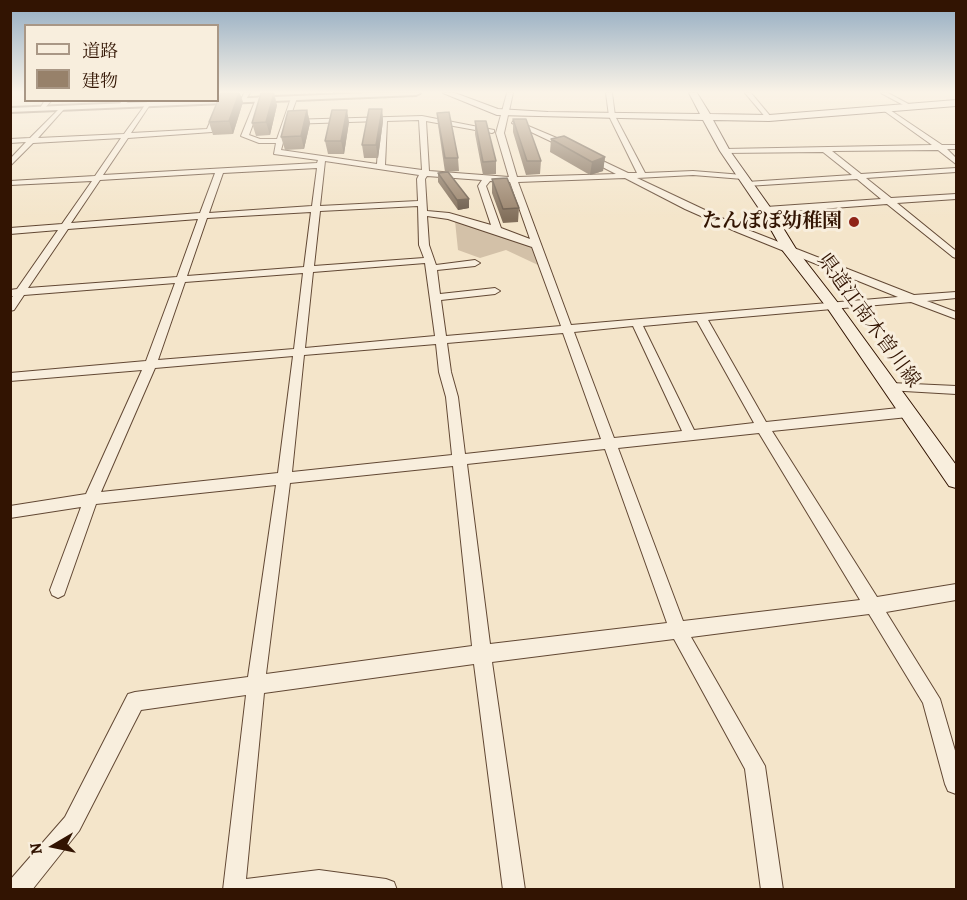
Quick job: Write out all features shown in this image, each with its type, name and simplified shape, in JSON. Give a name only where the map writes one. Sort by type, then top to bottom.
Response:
[{"type":"main road","name":"県道江南木曽川線","points":[[716,135],[766,210],[790,251],[833,306],[957,480]]},
{"type":"street","points":[[10,164],[37,135]]},
{"type":"street","points":[[10,141],[144,135]]},
{"type":"street","points":[[245,135],[259,141],[280,141]]},
{"type":"street","points":[[282,135],[277,152],[321,161],[487,179],[693,173],[745,180],[957,170]]},
{"type":"street","points":[[381,166],[383,135]]},
{"type":"street","points":[[423,135],[425,173],[421,179],[424,245],[431,264],[437,297],[514,890]]},
{"type":"street","points":[[501,135],[537,245],[678,630],[754,766],[762,807],[772,890]]},
{"type":"street","points":[[545,135],[573,148]]},
{"type":"street","points":[[622,135],[642,175]]},
{"type":"street","points":[[923,135],[957,162]]},
{"type":"street","points":[[10,308],[16,293],[66,227],[127,136]]},
{"type":"street","points":[[725,151],[957,147]]},
{"type":"street","points":[[826,150],[957,255]]},
{"type":"street","points":[[584,153],[688,207],[790,251],[901,292],[912,299],[957,316]]},
{"type":"street","points":[[10,183],[220,171],[321,161]]},
{"type":"street","points":[[234,890],[256,685],[284,478],[321,161]]},
{"type":"street","points":[[58,590],[91,499],[150,366],[220,171]]},
{"type":"street","points":[[487,179],[482,186],[497,230]]},
{"type":"street","points":[[766,210],[957,196]]},
{"type":"street","points":[[10,231],[316,209],[422,208],[497,230],[537,245]]},
{"type":"street","points":[[16,293],[309,270],[475,264]]},
{"type":"street","points":[[437,297],[495,291]]},
{"type":"street","points":[[10,377],[957,295]]},
{"type":"street","points":[[700,316],[762,426],[931,699],[955,784]]},
{"type":"street","points":[[636,322],[690,435]]},
{"type":"street","points":[[891,387],[957,390]]},
{"type":"street","points":[[10,512],[91,499],[908,412]]},
{"type":"street","points":[[17,890],[72,824],[135,701],[482,654],[873,606],[957,592]]},
{"type":"street","points":[[244,890],[319,881],[386,890]]},
{"type":"shaded area","points":[[455,221],[534,247],[538,265],[506,250],[480,258],[458,250]]},
{"type":"building","points":[[282,135],[301,135],[301,136],[281,137]]},
{"type":"building","points":[[326,135],[342,135],[341,141],[325,141]]},
{"type":"building","points":[[364,135],[378,135],[376,145],[362,145]]},
{"type":"building","points":[[441,135],[454,135],[458,158],[445,158]]},
{"type":"building","points":[[478,135],[490,135],[496,161],[483,162]]},
{"type":"building","points":[[518,135],[532,135],[541,161],[527,161]]},
{"type":"building","points":[[564,136],[605,157],[592,162],[551,139]]},
{"type":"building","points":[[448,172],[469,199],[457,200],[438,173]]},
{"type":"building","points":[[507,178],[519,208],[503,209],[492,179]]},
{"type":"place","name":"たんぽぽ幼稚園","points":[[854,222]]}]
